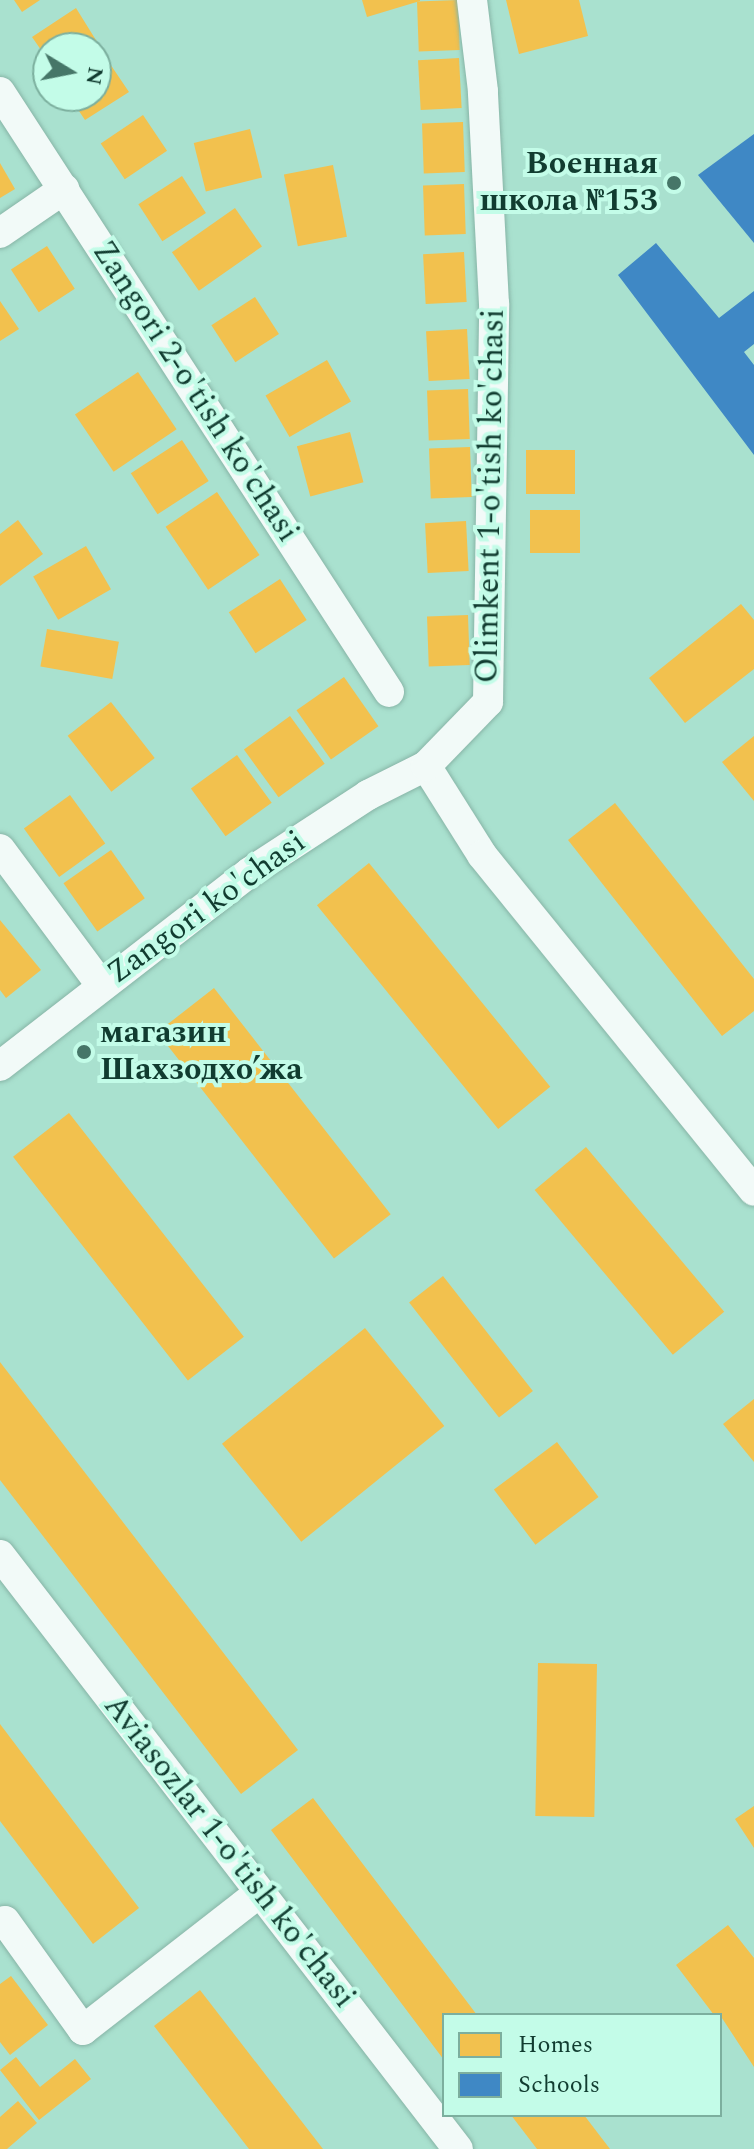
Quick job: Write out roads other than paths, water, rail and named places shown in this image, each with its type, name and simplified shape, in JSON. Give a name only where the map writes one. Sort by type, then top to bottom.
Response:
[{"type":"street","name":"Olimkent 1-o'tish ko'chasi","points":[[426,766],[488,702],[494,304],[483,91],[472,0]]},
{"type":"street","name":"Zangori 2-o'tish ko'chasi","points":[[0,92],[389,692]]},
{"type":"street","points":[[0,233],[64,189]]},
{"type":"street","name":"Zangori ko'chasi","points":[[0,1066],[250,872],[368,795],[426,766]]},
{"type":"street","points":[[426,766],[482,855],[754,1191]]},
{"type":"street","points":[[0,849],[101,985]]},
{"type":"street","name":"Aviasozlar 1-o'tish ko'chasi","points":[[1,1559],[458,2149]]},
{"type":"street","points":[[0,1925],[5,1921],[83,2030],[260,1892]]},
{"type":"place","name":"Военная школа №153","points":[[674,183]]},
{"type":"place","name":"магазин Шахзодхо’жа","points":[[84,1052]]}]
